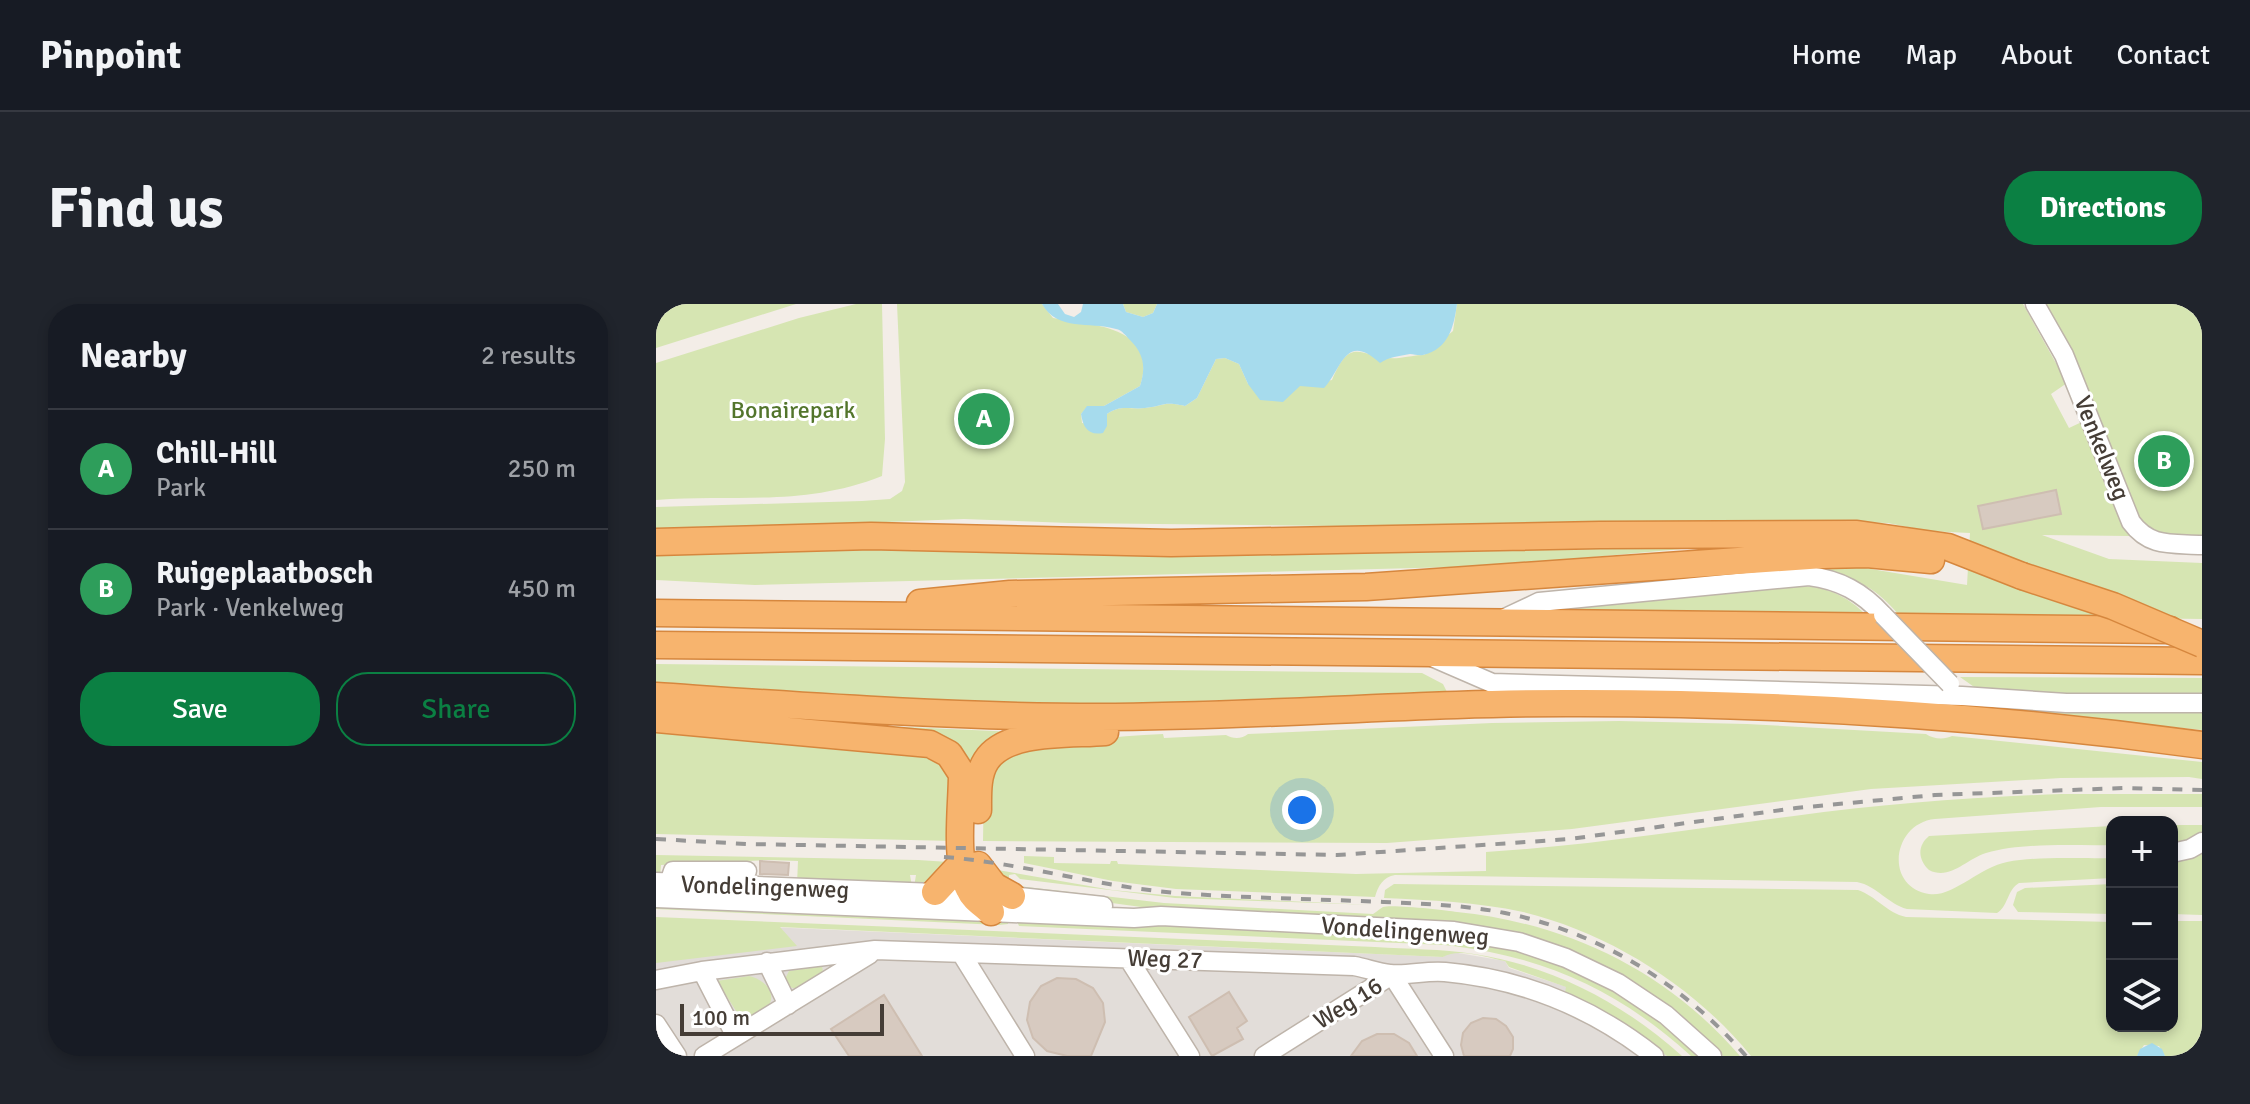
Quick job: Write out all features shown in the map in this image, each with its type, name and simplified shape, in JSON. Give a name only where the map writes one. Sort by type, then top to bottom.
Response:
[{"type":"highway","points":[[656,542],[871,536],[1171,543],[1804,533],[1880,536],[1949,554],[2113,606],[2202,644]]},
{"type":"highway","points":[[789,615],[1010,594],[1366,587],[1823,555],[1949,554]]},
{"type":"highway","points":[[656,613],[2202,630]]},
{"type":"highway","points":[[656,645],[2202,661]]},
{"type":"highway","points":[[656,694],[707,700],[968,715],[1172,721]]},
{"type":"highway","points":[[656,719],[848,738],[912,741],[940,748],[956,762],[962,774],[970,864],[994,886],[1002,904],[953,899],[970,864],[979,778],[985,763],[1002,746],[1029,737],[1233,714],[1491,703],[1748,706],[2003,722],[2202,745]]},
{"type":"street","name":"Venkelweg","points":[[2035,304],[2064,355],[2131,522],[2146,538],[2155,542],[2202,545]]},
{"type":"street","points":[[1494,624],[1539,602],[1809,576],[1829,578],[1848,586],[1883,615],[1956,690]]},
{"type":"street","points":[[1426,655],[1492,683],[1956,690],[2066,703],[2202,703]]},
{"type":"street","points":[[2178,852],[2202,842]]},
{"type":"street","points":[[662,890],[673,871],[747,871]]},
{"type":"street","name":"Vondelingenweg","points":[[662,890],[953,899]]},
{"type":"street","name":"Vondelingenweg","points":[[1002,904],[1134,909],[1161,916]]},
{"type":"street","name":"Vondelingenweg","points":[[1002,904],[1134,918],[1161,916],[1438,930],[1511,940],[1566,958],[1618,983],[1666,1015],[1712,1056]]},
{"type":"street","points":[[704,1056],[875,950]]},
{"type":"street","name":"Weg 27","points":[[656,980],[767,962],[875,950],[1354,966],[1392,975],[1430,970],[1508,981],[1544,993],[1611,1024],[1654,1056]]},
{"type":"street","points":[[961,953],[1025,1056]]},
{"type":"street","points":[[1128,958],[1190,1056]]},
{"type":"street","points":[[767,962],[788,1005]]},
{"type":"street","points":[[702,971],[735,1035]]},
{"type":"street","points":[[1392,975],[1444,1056]]},
{"type":"street","name":"Weg 16","points":[[1264,1056],[1392,975]]},
{"type":"street","points":[[656,1024],[677,1056]]},
{"type":"shaded area","points":[[656,922],[1443,957],[1458,953],[1505,961],[1509,968],[1567,987],[1565,992],[1616,1018],[1667,1056],[656,1056]]},
{"type":"green space","points":[[668,304],[796,304],[656,348],[656,308]]},
{"type":"green space","name":"Bonairepark","points":[[856,304],[882,304],[885,439],[882,476],[853,486],[797,496],[656,500],[656,363],[799,318]]},
{"type":"green space","points":[[897,304],[1042,304],[1053,318],[1119,332],[1132,340],[1140,351],[1144,366],[1140,386],[1104,406],[1087,407],[1081,414],[1082,423],[1107,426],[1107,414],[1117,409],[1168,404],[1185,406],[1197,398],[1216,359],[1225,358],[1239,364],[1248,384],[1300,386],[1332,380],[1339,365],[1352,352],[1386,358],[1424,355],[1453,331],[1457,304],[2023,304],[2067,383],[2051,394],[2069,428],[2086,420],[2132,530],[2129,536],[2042,535],[2109,559],[2202,563],[2202,619],[1899,615],[1866,586],[1825,573],[1822,566],[1865,568],[1967,585],[1970,533],[1927,531],[1888,523],[1779,520],[1431,527],[964,519],[656,531],[656,507],[862,501],[890,499],[902,491],[905,482]]},
{"type":"green space","points":[[1123,304],[1157,304],[1153,313],[1143,317],[1126,312]]},
{"type":"green space","points":[[2043,304],[2202,304],[2202,539],[2153,532],[2140,521],[2082,374]]},
{"type":"green space","points":[[1715,546],[1494,566],[755,585],[656,580],[656,547]]},
{"type":"green space","points":[[1783,585],[1828,590],[1847,599],[1865,614],[1538,609]]},
{"type":"green space","points":[[656,664],[1422,673],[1443,684],[1447,692],[1172,702],[1171,705],[1001,706],[656,685]]},
{"type":"green space","points":[[1960,677],[2202,678],[2202,696],[2106,697],[1977,689]]},
{"type":"green space","points":[[1947,704],[2202,707],[2202,730]]},
{"type":"green space","points":[[1619,721],[1747,724],[1926,734],[1939,738],[1952,736],[2202,762],[2202,779],[2061,778],[1871,789],[1572,829],[1387,843],[983,841],[984,779],[1000,754],[1142,735],[1163,734],[1164,738],[1226,735],[1237,738],[1248,734],[1492,723]]},
{"type":"green space","points":[[840,724],[1016,732],[978,763],[968,765]]},
{"type":"green space","points":[[656,727],[920,752],[951,770],[953,841],[656,834]]},
{"type":"green space","points":[[2062,794],[2202,794],[2202,807],[2101,807],[1935,819],[1921,823],[1910,831],[1899,855],[1900,868],[1914,889],[1929,894],[1957,887],[2007,862],[2045,858],[2106,858],[2106,878],[2019,883],[1997,913],[1907,909],[1857,882],[1395,875],[1382,883],[1375,897],[1176,889],[1113,881],[1024,863],[1024,856],[1054,857],[1054,863],[1110,864],[1117,861],[1118,864],[1356,874],[1486,871],[1486,852],[1961,799]]},
{"type":"green space","points":[[2178,825],[2202,825],[2202,838],[2178,846]]},
{"type":"green space","points":[[2106,826],[2106,845],[2032,846],[2000,850],[1986,853],[1944,873],[1929,870],[1921,857],[1922,844],[1929,836]]},
{"type":"green space","points":[[2202,847],[2202,915],[2178,914],[2178,857]]},
{"type":"green space","points":[[656,855],[949,862],[934,882],[914,887],[916,875],[910,875],[912,887],[797,884],[798,861],[661,865],[660,877],[656,876]]},
{"type":"green space","points":[[986,868],[1112,890],[1373,905],[1175,898],[1020,879],[1015,874],[1009,875],[1009,889]]},
{"type":"green space","points":[[1394,884],[1858,890],[1906,917],[2106,922],[2106,1032],[2178,1032],[2178,921],[2202,921],[2202,1056],[2165,1056],[2159,1046],[2144,1045],[2137,1056],[1751,1056],[1704,1007],[1677,986],[1649,966],[1587,934],[1523,912],[1471,904],[1384,898],[1385,890]]},
{"type":"green space","points":[[2106,884],[2106,914],[2018,912],[2013,905],[2017,892],[2025,888]]},
{"type":"green space","points":[[1018,886],[1164,903],[1373,914],[1383,907],[1396,906],[1498,918],[1537,927],[1612,956],[1647,976],[1680,999],[1740,1056],[1723,1056],[1651,996],[1569,951],[1156,909],[1016,890]]},
{"type":"green space","points":[[656,901],[1009,920],[1008,924],[999,925],[656,909]]},
{"type":"green space","points":[[656,917],[1375,947],[1474,954],[1503,960],[1532,968],[1586,990],[1636,1019],[1682,1056],[1667,1056],[1616,1018],[1565,992],[1566,987],[1509,967],[1505,961],[1473,954],[1457,953],[1443,957],[780,927],[797,946],[656,963]]},
{"type":"green space","points":[[1016,919],[1444,937],[1512,948],[1578,971],[1642,1006],[1702,1056],[1691,1056],[1635,1012],[1577,980],[1546,967],[1480,950],[1444,945],[1019,926]]},
{"type":"green space","points":[[822,966],[823,972],[797,989],[789,987],[785,979],[789,971]]},
{"type":"green space","points":[[749,976],[766,985],[771,998],[765,1009],[743,1022],[717,981]]},
{"type":"water","points":[[1042,304],[1058,304],[1065,314],[1074,317],[1081,312],[1083,304],[1123,304],[1126,312],[1143,317],[1153,313],[1157,304],[1457,304],[1449,336],[1432,352],[1398,356],[1380,363],[1368,354],[1352,352],[1324,388],[1300,386],[1283,402],[1260,400],[1239,364],[1225,358],[1216,359],[1197,398],[1185,406],[1167,404],[1117,409],[1107,414],[1107,426],[1103,433],[1098,434],[1087,430],[1081,414],[1087,406],[1104,406],[1140,386],[1143,373],[1141,356],[1135,345],[1120,331],[1065,322],[1049,313]]},
{"type":"water","points":[[2152,1043],[2162,1049],[2165,1056],[2137,1056],[2140,1049]]},
{"type":"building","points":[[2056,490],[2061,514],[1983,529],[1978,506]]},
{"type":"building","points":[[760,861],[789,863],[788,875],[760,874]]},
{"type":"building","points":[[1057,978],[1076,979],[1093,988],[1103,1003],[1105,1022],[1091,1056],[1067,1056],[1047,1051],[1033,1038],[1027,1020],[1030,1002],[1041,986]]},
{"type":"building","points":[[1229,992],[1247,1021],[1237,1028],[1243,1039],[1212,1056],[1189,1017]]},
{"type":"building","points":[[884,995],[922,1056],[849,1056],[831,1029]]},
{"type":"building","points":[[1483,1018],[1496,1019],[1506,1026],[1513,1037],[1510,1056],[1464,1056],[1461,1045],[1463,1033],[1471,1023]]},
{"type":"building","points":[[1377,1034],[1394,1034],[1409,1043],[1417,1056],[1351,1056],[1362,1041]]},
{"type":"railway","points":[[656,839],[747,844],[1337,855],[1570,839],[1796,808],[1935,795],[2125,788],[2202,790]]},
{"type":"railway","points":[[944,857],[1178,893],[1430,904],[1505,913],[1573,933],[1637,965],[1695,1006],[1746,1056]]},
{"type":"place","name":"Chill-Hill","points":[[984,419]]},
{"type":"place","name":"Ruigeplaatbosch","points":[[2164,461]]}]
